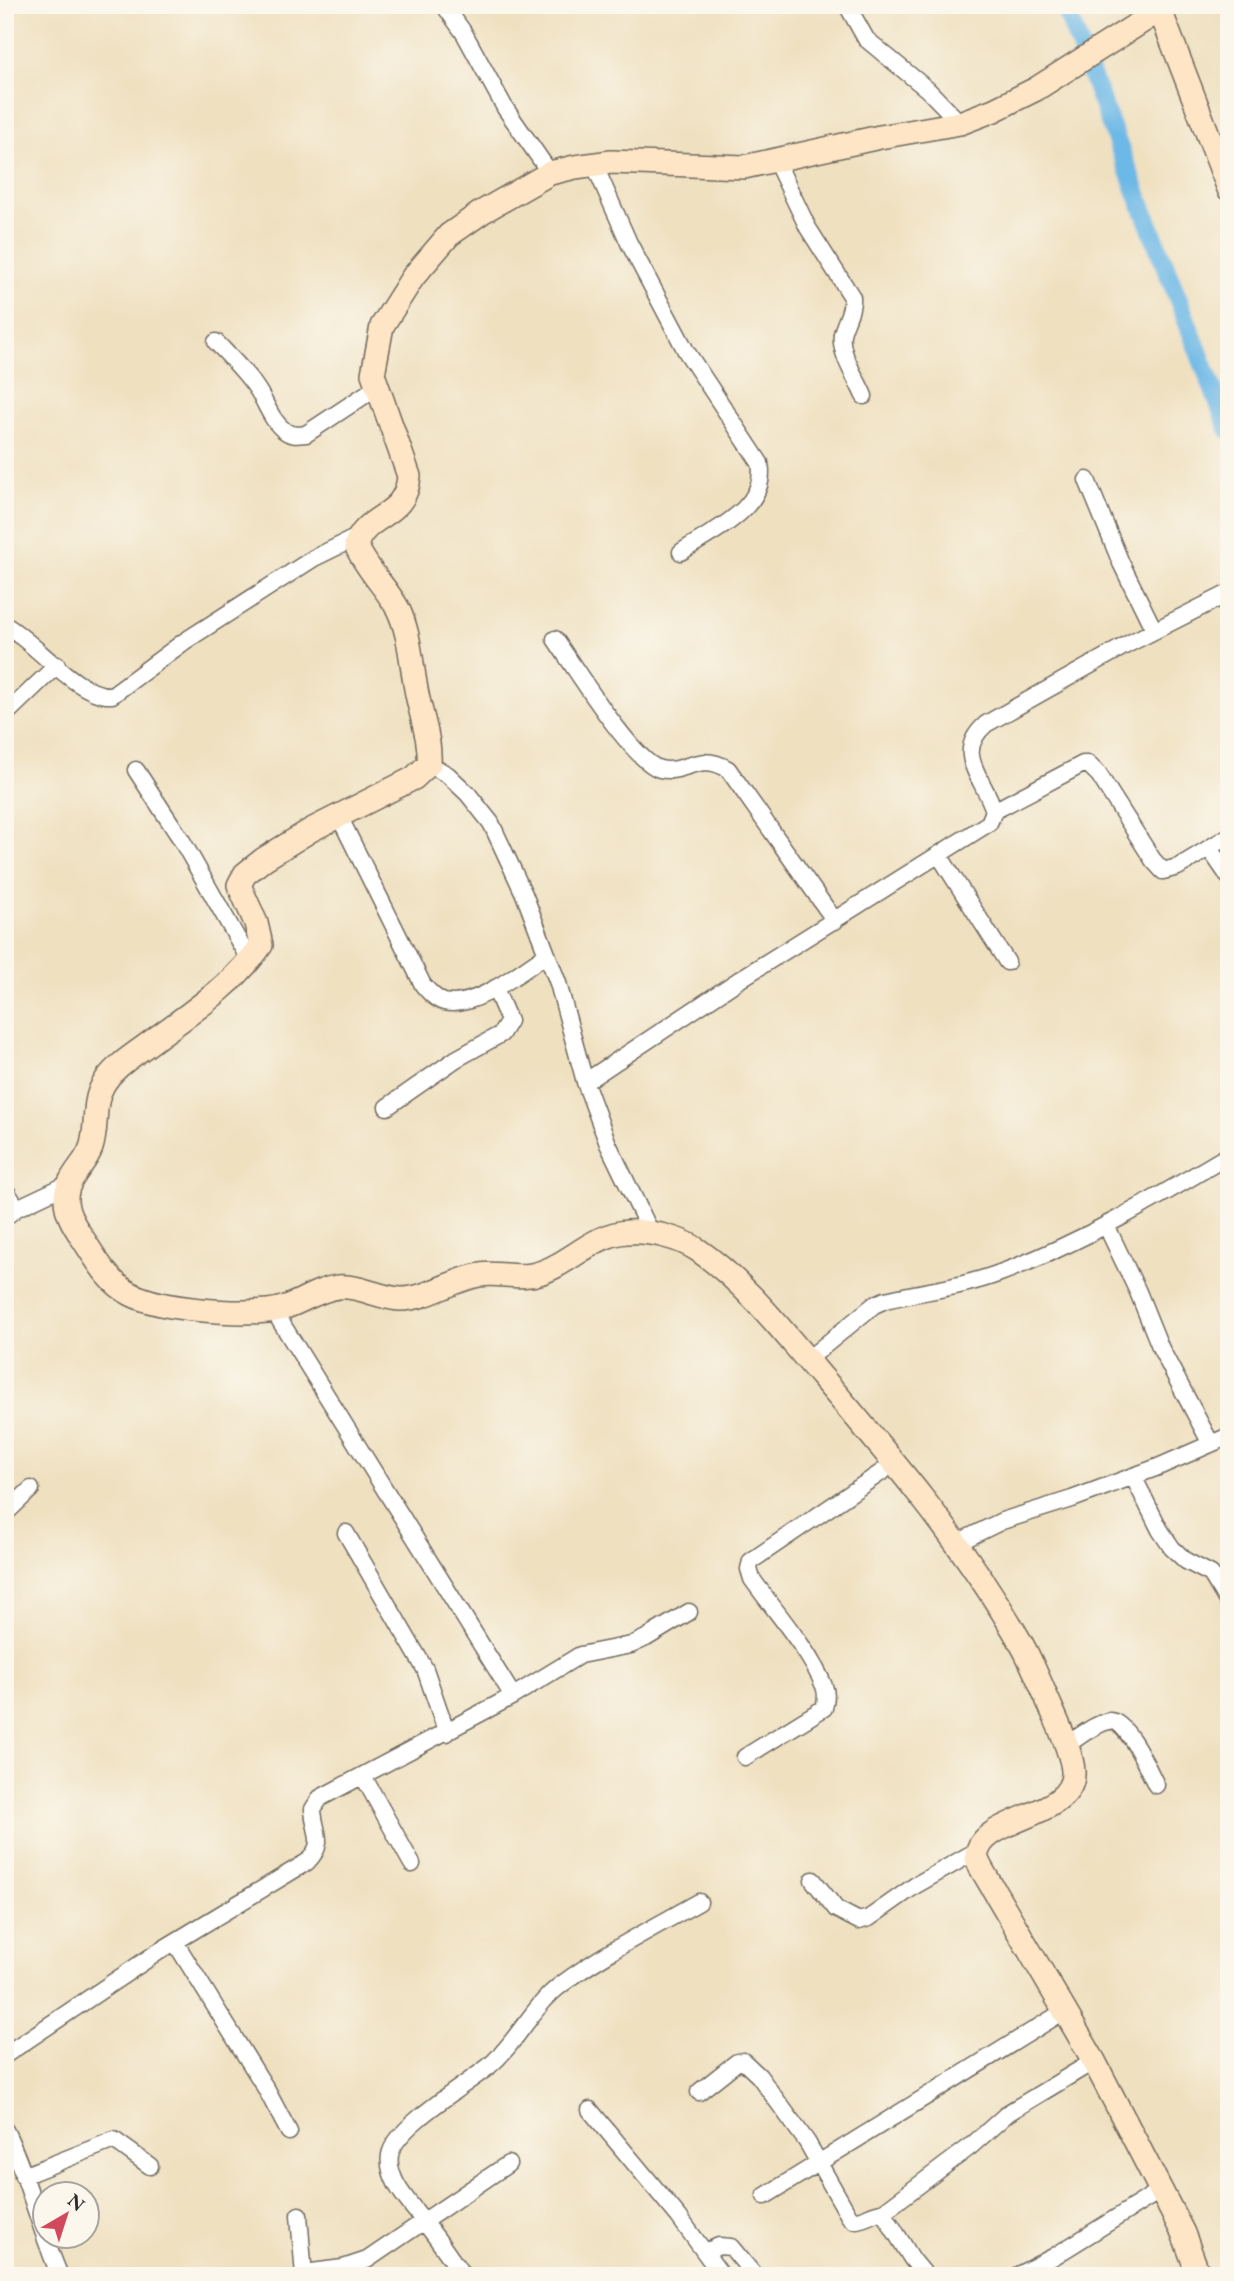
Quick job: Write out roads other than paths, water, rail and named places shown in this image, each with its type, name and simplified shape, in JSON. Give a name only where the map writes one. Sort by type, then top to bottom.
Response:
[{"type":"street","points":[[444,5],[464,33],[505,108],[550,173]]},
{"type":"street","points":[[847,5],[866,39],[929,90],[960,123]]},
{"type":"street","points":[[1225,5],[1229,9]]},
{"type":"street","points":[[5,625],[32,643],[80,686],[102,696],[112,695],[185,641],[314,558],[359,536],[398,505],[408,488],[409,476],[373,374],[382,326],[413,277],[449,235],[482,212],[550,173],[611,162],[744,167],[880,137],[960,123],[1036,89],[1135,28],[1159,8],[1229,189]]},
{"type":"street","points":[[776,160],[808,228],[852,297],[853,307],[842,337],[847,358],[864,396]]},
{"type":"street","points":[[594,164],[629,243],[686,351],[760,463],[761,481],[754,499],[745,511],[681,552]]},
{"type":"street","points":[[216,342],[242,369],[275,420],[294,436],[306,434],[377,387]]},
{"type":"street","points":[[1087,480],[1121,563],[1154,630]]},
{"type":"street","points":[[359,536],[356,545],[360,555],[390,595],[400,613],[408,638],[415,688],[430,753],[429,764],[414,778],[339,816],[264,859],[244,874],[239,885],[256,923],[261,944],[250,961],[222,989],[121,1064],[105,1080],[97,1096],[93,1141],[88,1155],[76,1170],[66,1198],[71,1220],[110,1278],[129,1294],[159,1304],[238,1312],[274,1311],[298,1303],[323,1290],[342,1286],[358,1287],[382,1297],[406,1299],[483,1274],[535,1275],[599,1241],[624,1231],[651,1233],[694,1247],[728,1274],[758,1303],[895,1463],[955,1544],[1023,1646],[1074,1774],[1070,1787],[1063,1795],[1028,1817],[996,1831],[978,1850],[916,1885],[869,1918],[859,1921],[836,1909],[813,1880]]},
{"type":"street","points":[[994,811],[971,759],[972,741],[979,731],[1154,630],[1229,593]]},
{"type":"street","points":[[555,639],[615,725],[655,767],[664,770],[707,761],[718,763],[727,769],[835,920]]},
{"type":"street","points":[[5,715],[57,665]]},
{"type":"street","points":[[429,764],[448,775],[468,794],[491,823],[524,894],[558,983],[585,1082],[608,1143],[651,1233]]},
{"type":"street","points":[[585,1082],[745,976],[989,823],[994,811],[1076,767],[1088,764],[1099,775],[1153,860],[1163,870],[1178,867],[1229,836]]},
{"type":"street","points":[[136,770],[181,839],[250,961]]},
{"type":"street","points":[[339,816],[423,985],[432,996],[456,1003],[480,997],[547,954]]},
{"type":"street","points":[[1209,848],[1229,877]]},
{"type":"street","points":[[939,855],[1007,962]]},
{"type":"street","points":[[387,1107],[456,1059],[501,1034],[509,1021],[495,988]]},
{"type":"street","points":[[807,1360],[874,1305],[885,1300],[998,1274],[1136,1211],[1229,1155]]},
{"type":"street","points":[[5,1189],[11,1213],[70,1183]]},
{"type":"street","points":[[1106,1225],[1161,1349],[1212,1444]]},
{"type":"street","points":[[274,1311],[513,1696]]},
{"type":"street","points":[[955,1544],[1002,1521],[1072,1499],[1229,1436]]},
{"type":"street","points":[[745,1757],[824,1708],[826,1699],[824,1687],[808,1658],[752,1579],[749,1569],[751,1561],[895,1463]]},
{"type":"street","points":[[1133,1476],[1172,1548],[1186,1561],[1211,1574],[1229,1604]]},
{"type":"street","points":[[5,1514],[31,1489]]},
{"type":"street","points":[[346,1533],[425,1669],[447,1733]]},
{"type":"street","points":[[5,2055],[176,1942],[307,1862],[319,1845],[313,1809],[320,1798],[447,1733],[580,1654],[631,1645],[689,1612]]},
{"type":"street","points":[[1065,1746],[1102,1724],[1111,1720],[1117,1721],[1128,1733],[1156,1785]]},
{"type":"street","points":[[363,1776],[412,1864]]},
{"type":"street","points":[[978,1850],[977,1858],[981,1868],[1066,2010],[1161,2190],[1183,2233],[1199,2276]]},
{"type":"street","points":[[463,2276],[407,2201],[390,2164],[394,2144],[401,2134],[504,2053],[543,2001],[560,1985],[604,1956],[699,1902]]},
{"type":"street","points":[[176,1942],[265,2087],[289,2132]]},
{"type":"street","points":[[765,2196],[1066,2010]]},
{"type":"street","points":[[699,2092],[728,2067],[743,2061],[759,2076],[807,2142],[853,2220],[883,2212],[971,2146],[1007,2113],[1094,2061]]},
{"type":"street","points":[[590,2110],[706,2252],[722,2276]]},
{"type":"street","points":[[5,2130],[60,2276]]},
{"type":"street","points":[[23,2176],[114,2140],[150,2166]]},
{"type":"street","points":[[299,2216],[304,2274],[343,2268],[367,2260],[508,2164]]},
{"type":"street","points":[[1016,2276],[1053,2257],[1161,2190]]},
{"type":"street","points":[[883,2212],[912,2259],[926,2276]]},
{"type":"street","points":[[706,2252],[719,2246],[731,2247],[755,2276]]},
{"type":"waterway","points":[[1064,5],[1229,430]]}]
